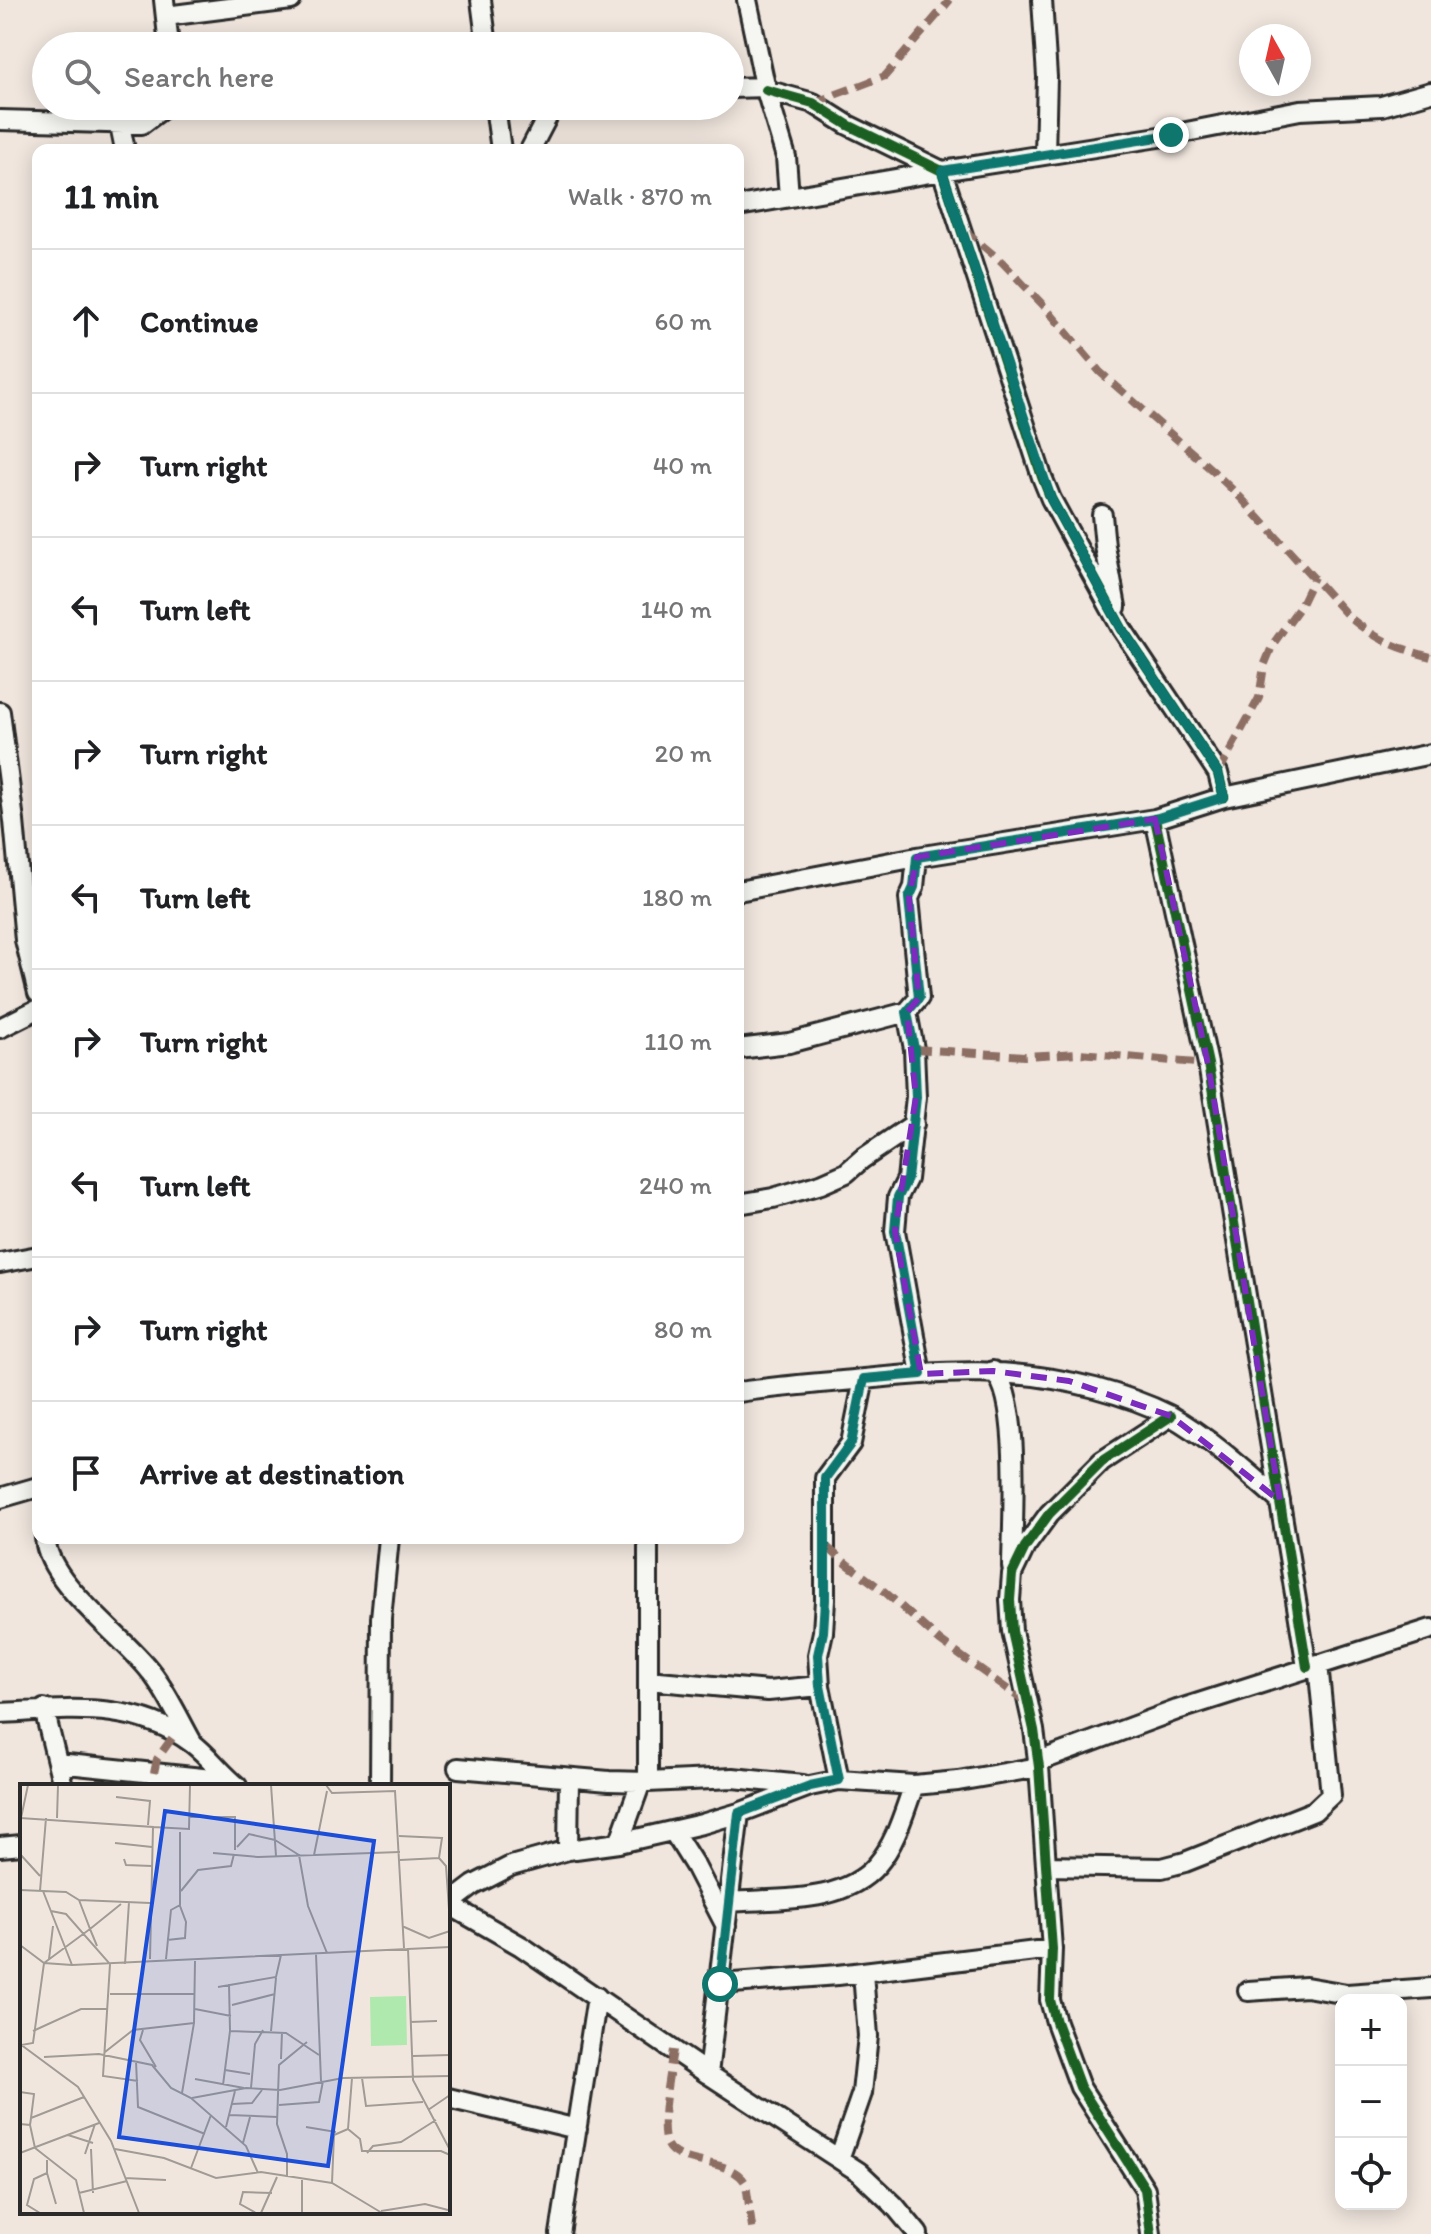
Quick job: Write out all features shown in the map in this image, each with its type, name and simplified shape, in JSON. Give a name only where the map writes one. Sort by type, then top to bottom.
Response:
[{"type":"street","points":[[168,32],[165,8],[291,0]]},
{"type":"street","points":[[481,0],[485,32]]},
{"type":"street","points":[[747,0],[786,157],[789,197]]},
{"type":"street","points":[[1042,0],[1047,77],[1045,154]]},
{"type":"street","points":[[744,88],[767,89],[813,103],[848,125],[942,171],[1051,499],[1122,629],[1218,773],[1224,797]]},
{"type":"street","points":[[744,205],[1171,135],[1300,110],[1382,106],[1431,92]]},
{"type":"street","points":[[0,120],[120,125],[142,124],[147,120]]},
{"type":"street","points":[[497,120],[500,144]]},
{"type":"street","points":[[533,144],[546,120]]},
{"type":"street","points":[[120,125],[124,144]]},
{"type":"street","points":[[1102,515],[1111,585],[1122,629]]},
{"type":"street","points":[[0,712],[25,940],[32,969]]},
{"type":"street","points":[[744,890],[917,857],[1155,819],[1224,797],[1431,754]]},
{"type":"street","points":[[1046,1866],[1162,1868],[1185,1862],[1314,1811],[1331,1795],[1312,1665],[1280,1501],[1208,1066],[1155,819]]},
{"type":"street","points":[[744,1048],[789,1043],[907,1012],[919,998],[909,898],[914,887],[917,857]]},
{"type":"street","points":[[0,1028],[32,1012]]},
{"type":"street","points":[[907,1012],[915,1064],[916,1097],[907,1179],[898,1197],[895,1231],[921,1374]]},
{"type":"street","points":[[744,1203],[821,1184],[846,1173],[914,1124]]},
{"type":"street","points":[[0,1263],[32,1257]]},
{"type":"street","points":[[744,1391],[921,1374],[993,1371],[1069,1381],[1132,1398],[1171,1416],[1280,1501]]},
{"type":"street","points":[[993,1371],[1003,1383],[1014,1447],[1012,1631],[1034,1730],[1038,1765],[1052,1949],[1050,2000],[1080,2087],[1145,2189],[1151,2234]]},
{"type":"street","points":[[839,1780],[820,1686],[818,1655],[825,1600],[825,1478],[851,1443],[864,1379]]},
{"type":"street","points":[[1012,1574],[1025,1547],[1049,1514],[1102,1461],[1171,1416]]},
{"type":"street","points":[[0,1498],[32,1489]]},
{"type":"street","points":[[46,1544],[53,1562],[69,1585],[152,1672],[193,1744]]},
{"type":"street","points":[[380,1784],[381,1618],[388,1544]]},
{"type":"street","points":[[619,1843],[644,1782],[648,1544]]},
{"type":"street","points":[[450,1903],[474,1885],[511,1866],[568,1850],[673,1831],[739,1813],[810,1786],[839,1780],[914,1785],[958,1781],[1038,1765],[1177,1710],[1431,1629]]},
{"type":"street","points":[[648,1680],[768,1691],[820,1686]]},
{"type":"street","points":[[44,1709],[63,1784]]},
{"type":"street","points":[[0,1713],[76,1709],[117,1712],[154,1721],[193,1744],[234,1783]]},
{"type":"street","points":[[58,1763],[234,1783]]},
{"type":"street","points":[[458,1768],[569,1779],[644,1782],[733,1778],[810,1786]]},
{"type":"street","points":[[568,1850],[569,1779]]},
{"type":"street","points":[[729,1902],[823,1895],[859,1881],[877,1865],[896,1833],[914,1785]]},
{"type":"street","points":[[708,2074],[739,1813]]},
{"type":"street","points":[[673,1831],[726,1926]]},
{"type":"street","points":[[0,1847],[20,1845]]},
{"type":"street","points":[[450,1905],[521,1946],[708,2074],[859,2172],[894,2205],[918,2234]]},
{"type":"street","points":[[720,1984],[863,1973],[1052,1949]]},
{"type":"street","points":[[839,2159],[862,2093],[868,2036],[863,1973]]},
{"type":"street","points":[[1248,1991],[1306,1987],[1347,1994],[1431,1988]]},
{"type":"street","points":[[560,2234],[597,1997]]},
{"type":"street","points":[[450,2098],[577,2129]]},
{"type":"highlighted area","points":[[1155,819],[1208,1064],[1280,1501],[1171,1416],[1069,1381],[993,1371],[921,1374],[895,1231],[916,1097],[907,1012],[919,998],[909,898],[917,857]]},
{"type":"marked path","points":[[813,103],[885,76],[950,0]]},
{"type":"marked path","points":[[963,229],[1002,262],[1100,372],[1241,498],[1348,616],[1387,642],[1431,657]]},
{"type":"marked path","points":[[1218,773],[1259,698],[1264,666],[1273,644],[1299,608],[1314,577]]},
{"type":"marked path","points":[[914,1049],[1024,1056],[1080,1053],[1208,1064]]},
{"type":"marked path","points":[[826,1546],[885,1592],[940,1641],[1028,1704]]},
{"type":"marked path","points":[[154,1773],[157,1759],[175,1734]]},
{"type":"marked path","points":[[673,2050],[664,2111],[666,2143],[681,2156],[717,2165],[739,2175],[746,2184],[753,2234]]},
{"type":"cycle path","points":[[766,90],[813,103],[848,125],[942,171],[1051,499],[1122,629],[1218,773],[1224,797]]},
{"type":"cycle path","points":[[1155,819],[1208,1064],[1307,1667]]},
{"type":"cycle path","points":[[1151,2234],[1145,2189],[1080,2087],[1050,2000],[1052,1949],[1039,1767],[1012,1631],[1010,1600],[1012,1574],[1025,1547],[1049,1514],[1102,1461],[1171,1416]]},
{"type":"route","points":[[720,1984],[739,1813],[810,1786],[839,1780],[820,1686],[818,1655],[825,1600],[825,1478],[851,1443],[864,1379],[921,1374],[895,1231],[898,1197],[907,1179],[916,1097],[914,1049],[907,1012],[919,998],[909,898],[914,887],[917,857],[1155,819],[1224,797],[1218,773],[1122,629],[1051,499],[942,171],[1171,135]]}]
